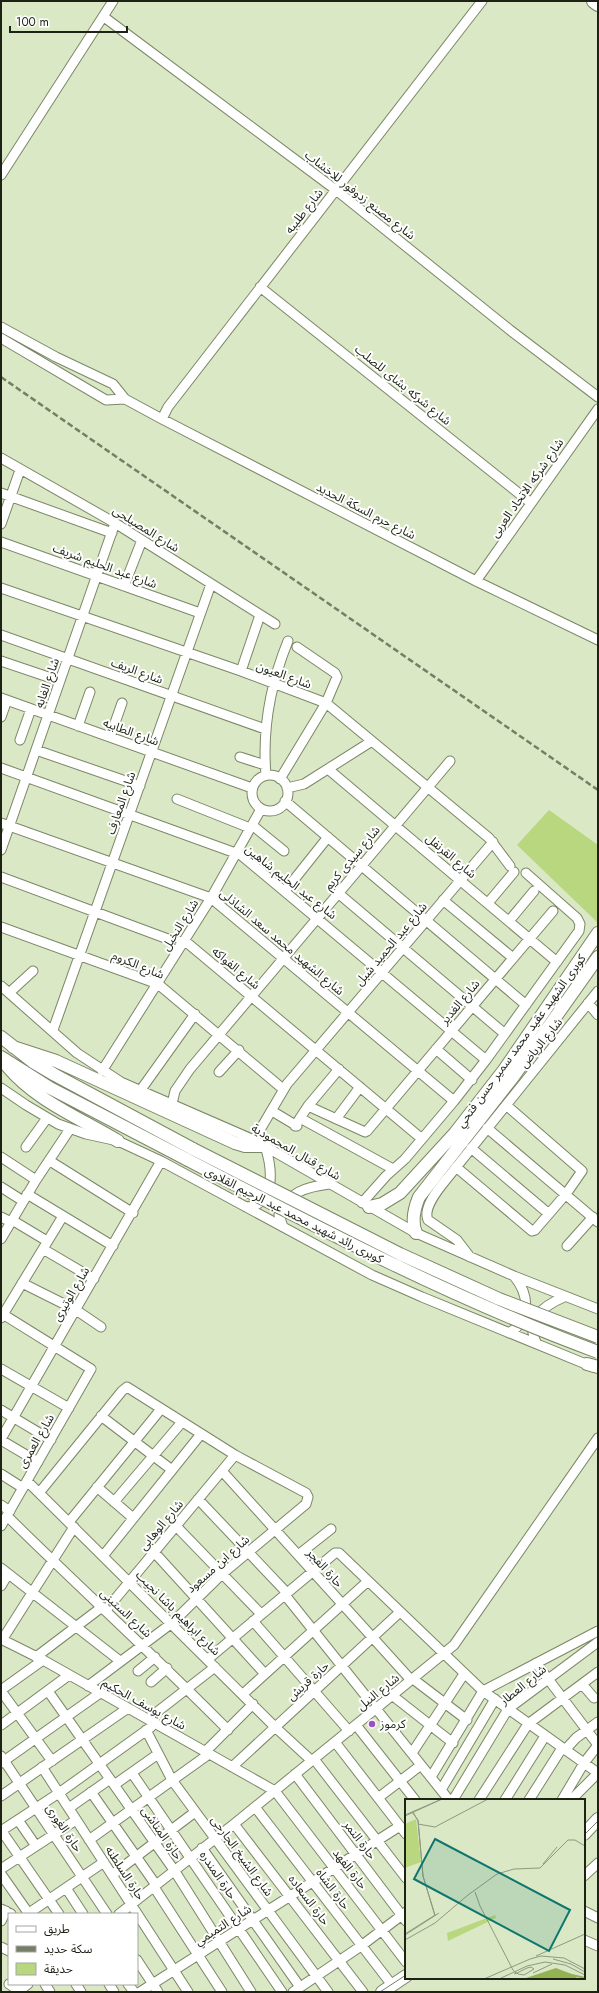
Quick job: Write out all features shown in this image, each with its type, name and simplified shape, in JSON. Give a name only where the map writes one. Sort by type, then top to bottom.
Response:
[{"type":"highway","points":[[594,1],[598,4]]},
{"type":"main road","name":"كوبرى الشهيد عقيد محمد سمير حسن فتحي","points":[[366,1205],[382,1204],[394,1197],[434,1158],[504,1070],[598,933]]},
{"type":"main road","name":"كوبرى الشهيد عقيد محمد سمير حسن فتحي","points":[[416,1233],[413,1221],[416,1203],[450,1166],[598,957]]},
{"type":"main road","name":"كوبرى رائد شهيد محمد عبد الرحيم القلاوى","points":[[1,1038],[55,1075],[193,1149],[400,1254],[500,1299],[598,1337]]},
{"type":"main road","points":[[13,1047],[56,1061],[235,1143],[255,1147],[265,1146]]},
{"type":"main road","name":"كوبرى رائد شهيد محمد عبد الرحيم القلاوى","points":[[1,1057],[50,1088],[326,1232],[410,1274],[500,1314],[598,1352]]},
{"type":"main road","points":[[1,1057],[13,1074],[29,1088],[118,1141]]},
{"type":"main road","points":[[585,1833],[598,1819]]},
{"type":"main road","points":[[387,1989],[405,1977]]},
{"type":"street","points":[[1,175],[113,1]]},
{"type":"street","name":"شارع طليبه","points":[[162,419],[168,407],[482,1]]},
{"type":"street","name":"شارع مصنع زدوفور للاخشاب","points":[[104,17],[336,190],[510,330],[598,397]]},
{"type":"street","name":"شارع شركه بشاى للصلب","points":[[260,287],[530,503]]},
{"type":"street","name":"شارع حرم السكة الحديد","points":[[1,327],[56,357],[113,384],[125,399],[162,419],[476,581],[598,640]]},
{"type":"street","name":"شارع حرم السكة الحديد","points":[[1,338],[106,400],[125,399]]},
{"type":"street","name":"شارع شركه الاتحاد العربى","points":[[476,581],[598,409]]},
{"type":"street","name":"شارع المصيلحى","points":[[1,458],[116,523],[275,624]]},
{"type":"street","points":[[1,524],[20,470]]},
{"type":"street","points":[[1,493],[112,533]]},
{"type":"street","name":"شارع الغابه","points":[[1,850],[5,825],[27,777],[82,616],[116,523]]},
{"type":"street","points":[[124,586],[142,540]]},
{"type":"street","name":"شارع عبد الحليم شريف","points":[[1,542],[200,613]]},
{"type":"street","name":"شارع المعارف","points":[[53,1030],[211,584]]},
{"type":"street","name":"شارع العيون","points":[[1,588],[241,671],[326,703],[493,842],[512,869],[488,903]]},
{"type":"street","points":[[241,671],[260,615]]},
{"type":"street","name":"شارع الريف","points":[[1,636],[265,729]]},
{"type":"street","points":[[266,775],[265,729],[273,683],[288,641]]},
{"type":"street","points":[[280,779],[326,703],[337,677],[335,673],[297,647]]},
{"type":"street","points":[[1,661],[60,681]]},
{"type":"street","points":[[78,726],[90,692]]},
{"type":"street","points":[[1,717],[4,699]]},
{"type":"street","name":"شارع الطابيه","points":[[4,699],[252,788]]},
{"type":"street","points":[[110,737],[122,703]]},
{"type":"street","points":[[20,740],[31,709]]},
{"type":"street","points":[[287,788],[304,784],[372,741]]},
{"type":"street","points":[[36,750],[140,786]]},
{"type":"street","points":[[240,757],[265,765]]},
{"type":"street","name":"شارع سيدى كريم","points":[[172,1104],[175,1091],[182,1079],[450,761]]},
{"type":"street","name":"شارع عبد الحليم شاهين","points":[[1,768],[130,814],[246,858],[486,1060]]},
{"type":"street","name":"شارع القرنفل","points":[[328,769],[396,824],[557,962]]},
{"type":"street","points":[[266,775],[271,775],[280,779],[287,788],[285,801],[275,810],[261,809],[252,798],[252,788],[257,780],[266,775]]},
{"type":"street","points":[[177,799],[251,826],[284,851]]},
{"type":"street","points":[[285,801],[526,1005]]},
{"type":"street","name":"شارع النخيل","points":[[102,1071],[211,898],[261,809]]},
{"type":"street","name":"شارع الشهيد محمد سعد الشاذلى","points":[[5,825],[211,898],[284,957],[454,1101]]},
{"type":"street","points":[[286,891],[328,837]]},
{"type":"street","name":"شارع عبد الحميد شبل","points":[[254,1140],[272,1111],[283,1089],[493,842]]},
{"type":"street","points":[[366,1205],[393,1169],[405,1159],[422,1140],[472,1080],[578,934],[580,924],[577,918],[526,873]]},
{"type":"street","points":[[1,877],[176,942],[185,940]]},
{"type":"street","points":[[509,921],[534,891]]},
{"type":"street","points":[[338,893],[505,1034]]},
{"type":"street","points":[[443,900],[513,958]]},
{"type":"street","name":"شارع الغدير","points":[[336,1119],[366,1132],[553,911]]},
{"type":"street","name":"شارع الكروم","points":[[1,928],[158,984],[283,1089]]},
{"type":"street","name":"شارع الفواكه","points":[[185,940],[422,1140]]},
{"type":"street","points":[[9,993],[33,970]]},
{"type":"street","name":"شارع قنال المحمودية","points":[[1,986],[77,1052],[102,1071],[140,1091],[254,1140],[416,1233],[564,1297],[598,1309]]},
{"type":"street","name":"شارع الرياض","points":[[470,1257],[457,1240],[430,1222],[426,1216],[434,1196],[450,1166],[471,1148],[598,991]]},
{"type":"street","points":[[588,1004],[598,1015]]},
{"type":"street","points":[[140,1091],[195,1014]]},
{"type":"street","points":[[436,1049],[472,1080]]},
{"type":"street","points":[[219,1072],[238,1050]]},
{"type":"street","points":[[297,1123],[308,1106],[339,1069]]},
{"type":"street","points":[[308,1106],[336,1119],[360,1087]]},
{"type":"street","points":[[1,1088],[47,1118],[70,1128],[118,1141],[161,1161],[246,1206],[283,1228],[379,1278],[594,1367]]},
{"type":"street","points":[[450,1166],[532,1231],[535,1231],[582,1173],[581,1170],[506,1105]]},
{"type":"street","points":[[272,1111],[393,1169]]},
{"type":"street","points":[[26,1147],[47,1118]]},
{"type":"street","points":[[1,1239],[25,1197],[50,1161],[70,1128]]},
{"type":"street","points":[[487,1128],[595,1219],[567,1246]]},
{"type":"street","points":[[246,1206],[254,1205],[261,1201],[271,1183],[271,1168],[265,1146]]},
{"type":"street","points":[[471,1148],[549,1214]]},
{"type":"street","points":[[1,1158],[36,1180]]},
{"type":"street","points":[[50,1161],[133,1213]]},
{"type":"street","name":"شارع الوتيرى","points":[[1,1440],[133,1213],[161,1161]]},
{"type":"street","points":[[283,1228],[279,1215],[290,1196],[305,1188],[329,1184]]},
{"type":"street","points":[[1,1186],[63,1216],[114,1246]]},
{"type":"street","points":[[55,1346],[2,1315],[63,1216]]},
{"type":"street","points":[[1,1217],[11,1221],[94,1279]]},
{"type":"street","points":[[509,1333],[521,1324],[526,1308],[524,1291],[514,1276]]},
{"type":"street","points":[[22,1283],[76,1310],[101,1327]]},
{"type":"street","points":[[537,1344],[533,1336],[532,1329],[535,1319],[547,1306],[564,1297]]},
{"type":"street","name":"شارع العمرى","points":[[1,1526],[51,1440],[90,1368],[55,1346]]},
{"type":"street","points":[[1,1369],[69,1408]]},
{"type":"street","points":[[39,1493],[101,1416],[122,1391],[127,1388],[235,1455]]},
{"type":"street","points":[[1,1640],[52,1561],[71,1525],[97,1487],[162,1409]]},
{"type":"street","points":[[1,1410],[51,1440]]},
{"type":"street","points":[[101,1416],[172,1470]]},
{"type":"street","points":[[114,1502],[182,1422]]},
{"type":"street","points":[[103,1556],[201,1434]]},
{"type":"street","name":"شارع النيل","points":[[120,1913],[234,1824],[444,1654],[459,1639],[598,1438]]},
{"type":"street","points":[[1,1440],[38,1462]]},
{"type":"street","name":"شارع الوهابى","points":[[1,1690],[76,1627],[104,1608],[129,1582],[235,1455]]},
{"type":"street","name":"شارع ابن مسعود","points":[[88,1686],[172,1623],[222,1574],[306,1504],[308,1497],[306,1493],[235,1455]]},
{"type":"street","name":"حارة الفجر","points":[[222,1471],[312,1572],[412,1680],[467,1720]]},
{"type":"street","name":"شارع ابراهيم باشا نجيب","points":[[1,1474],[25,1484],[39,1493],[276,1727],[313,1760],[405,1877]]},
{"type":"street","points":[[97,1487],[133,1518]]},
{"type":"street","points":[[198,1499],[286,1594],[448,1799]]},
{"type":"street","name":"شارع الستينى","points":[[1,1505],[52,1561],[167,1668],[228,1730]]},
{"type":"street","points":[[176,1526],[261,1614]]},
{"type":"street","points":[[298,1555],[331,1529]]},
{"type":"street","points":[[154,1552],[265,1674]]},
{"type":"street","points":[[208,1659],[335,1553],[338,1553],[483,1691],[598,1773],[572,1799]]},
{"type":"street","points":[[1,1586],[4,1571],[120,1661]]},
{"type":"street","points":[[243,1694],[368,1581]]},
{"type":"street","name":"حارة قريش","points":[[232,1767],[400,1612]]},
{"type":"street","points":[[253,1621],[314,1691],[353,1728],[414,1799]]},
{"type":"street","points":[[431,1777],[467,1720],[483,1691],[598,1631]]},
{"type":"street","name":"شارع يوسف الحكيم","points":[[1,1640],[128,1708],[275,1791]]},
{"type":"street","name":"شارع العطار","points":[[454,1799],[508,1709],[598,1642]]},
{"type":"street","points":[[138,1671],[155,1657]]},
{"type":"street","points":[[536,1663],[598,1745],[584,1763],[563,1799]]},
{"type":"street","points":[[57,1913],[1,1831],[59,1793],[146,1730],[151,1721],[187,1688],[215,1667]]},
{"type":"street","points":[[150,1682],[167,1668]]},
{"type":"street","points":[[480,1799],[528,1724],[598,1672]]},
{"type":"street","points":[[412,1753],[464,1674]]},
{"type":"street","points":[[1,1724],[69,1676]]},
{"type":"street","points":[[582,1684],[594,1698]]},
{"type":"street","points":[[1,1690],[52,1761]]},
{"type":"street","name":"حارة المناشى","points":[[48,1691],[174,1870],[251,1992]]},
{"type":"street","points":[[2,1760],[100,1693]]},
{"type":"street","points":[[393,1696],[453,1743]]},
{"type":"street","points":[[441,1790],[495,1699]]},
{"type":"street","points":[[89,1840],[207,1753],[253,1704]]},
{"type":"street","points":[[1,1796],[128,1708]]},
{"type":"street","points":[[530,1799],[564,1749],[598,1722]]},
{"type":"street","name":"شارع الشيخ الجارحى","points":[[146,1730],[172,1780],[328,1992]]},
{"type":"street","points":[[506,1799],[545,1736]]},
{"type":"street","points":[[335,1742],[405,1833]]},
{"type":"street","points":[[69,1808],[91,1792],[132,1773],[158,1754]]},
{"type":"street","name":"حارة الغورى","points":[[2,1760],[20,1783],[106,1913]]},
{"type":"street","points":[[378,1798],[421,1765]]},
{"type":"street","name":"حارة السلطنه","points":[[42,1768],[137,1913]]},
{"type":"street","name":"حارة المندره","points":[[132,1773],[191,1857],[282,1992]]},
{"type":"street","name":"حارة النمر","points":[[295,1774],[404,1916]]},
{"type":"street","name":"حارة الفهد","points":[[275,1791],[405,1961]]},
{"type":"street","points":[[91,1792],[155,1886],[222,1992]]},
{"type":"street","name":"حارة الشاه","points":[[255,1807],[361,1946],[387,1989]]},
{"type":"street","points":[[112,1875],[195,1812]]},
{"type":"street","points":[[18,1820],[36,1846]]},
{"type":"street","points":[[1,1869],[76,1820]]},
{"type":"street","name":"حارة السعاده","points":[[234,1824],[364,1992]]},
{"type":"street","name":"شارع التميمي","points":[[140,1992],[155,1988],[174,1970],[335,1869],[400,1826]]},
{"type":"street","points":[[202,1848],[253,1920],[297,1990],[404,1916]]},
{"type":"street","points":[[30,1913],[104,1862]]},
{"type":"street","points":[[585,1875],[598,1863]]},
{"type":"street","points":[[1,1874],[28,1913]]},
{"type":"street","points":[[66,1888],[82,1913]]},
{"type":"street","points":[[1,1921],[6,1911]]},
{"type":"street","points":[[585,1912],[598,1918]]},
{"type":"street","name":"حارة السلطنه","points":[[138,1915],[188,1992]]},
{"type":"street","points":[[585,1940],[598,1946]]},
{"type":"street","points":[[138,1962],[155,1988]]},
{"type":"street","points":[[11,1985],[20,1991]]},
{"type":"green space","points":[[549,810],[598,845],[598,923],[517,845]]},
{"type":"tram line","points":[[585,1834],[598,1821]]},
{"type":"tram line","points":[[380,1992],[405,1976]]},
{"type":"railway","points":[[1,377],[598,790]]},
{"type":"place","name":"كرموز","points":[[372,1724]]}]
